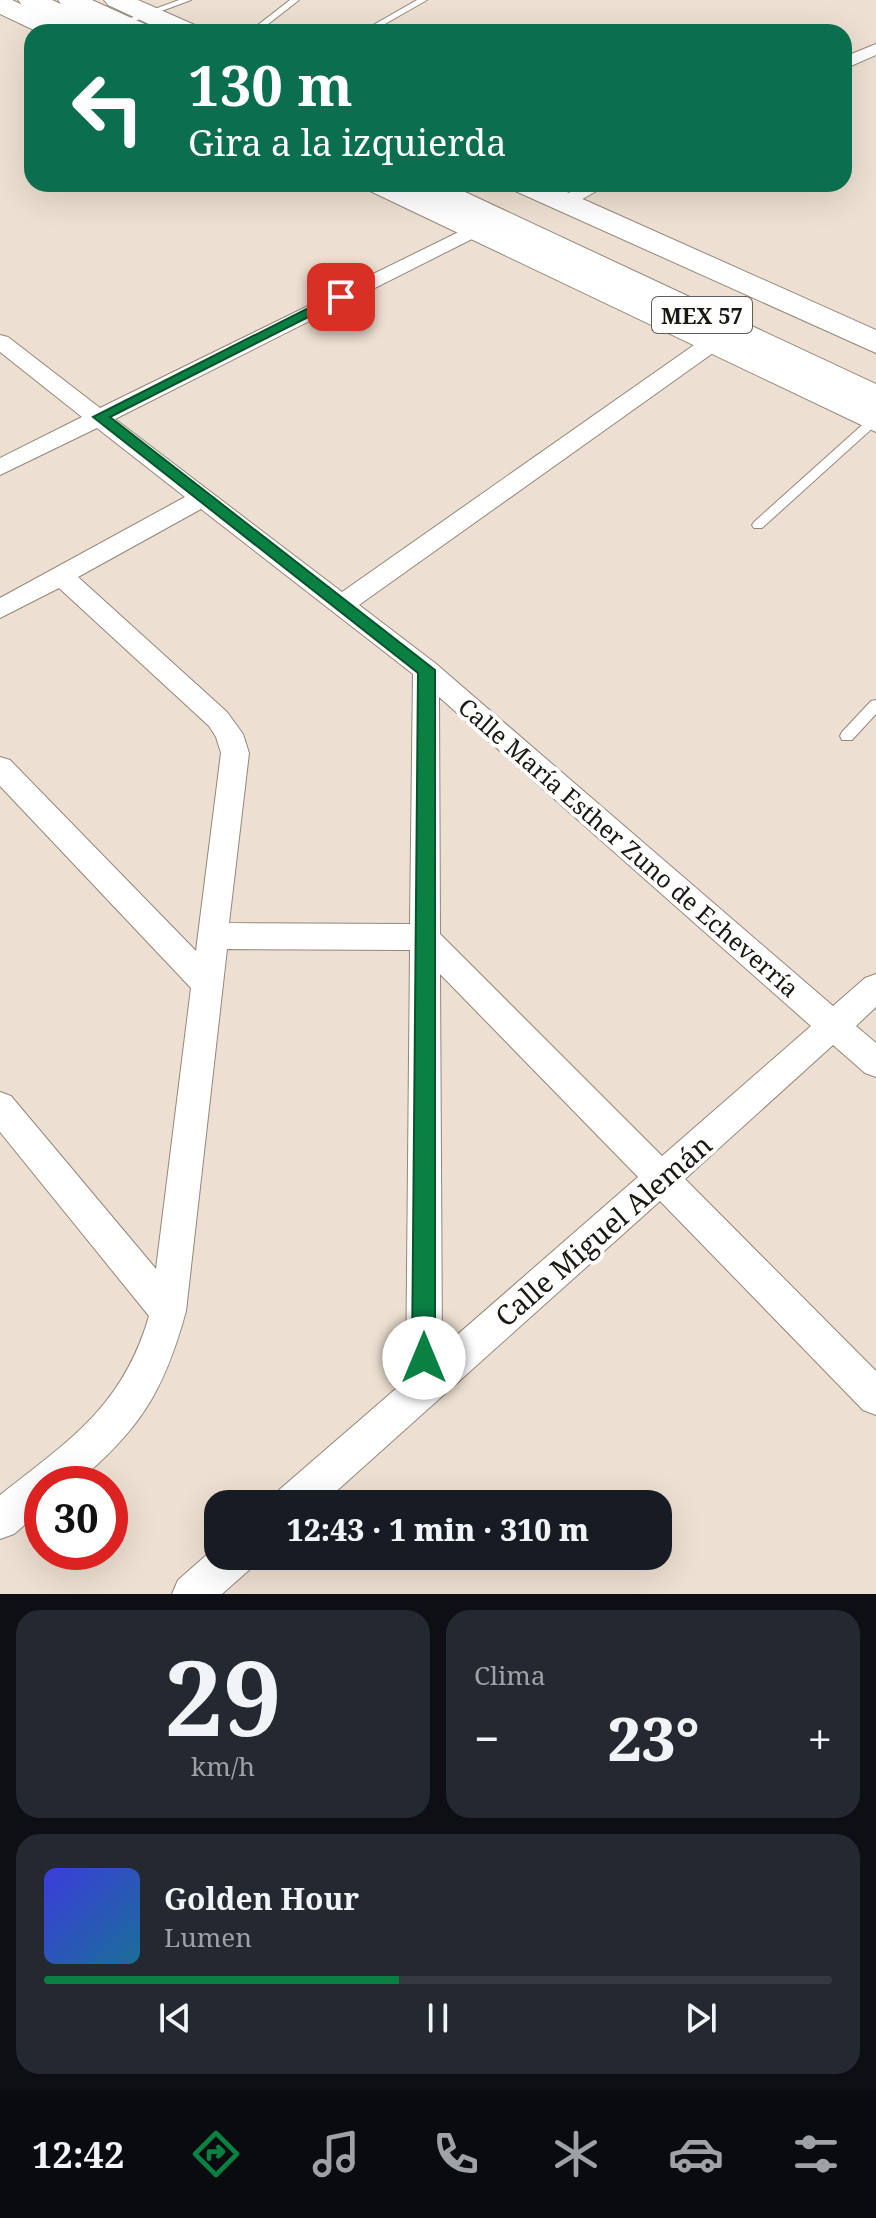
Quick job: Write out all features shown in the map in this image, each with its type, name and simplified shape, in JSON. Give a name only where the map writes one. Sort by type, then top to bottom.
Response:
[{"type":"main road","points":[[31,0],[146,24]]},
{"type":"main road","points":[[71,0],[125,20]]},
{"type":"main road","points":[[0,4],[42,24]]},
{"type":"main road","points":[[396,192],[876,421]]},
{"type":"main road","name":"MEX 57","points":[[453,192],[547,218],[876,398]]},
{"type":"main road","name":"MEX 57","points":[[490,192],[876,371]]},
{"type":"main road","points":[[529,192],[547,218],[876,343]]},
{"type":"street","points":[[852,60],[876,49]]},
{"type":"street","points":[[547,218],[587,192]]},
{"type":"street","points":[[0,467],[475,230]]},
{"type":"street","name":"Calle María Esther Zuno de Echeverría","points":[[0,342],[426,670],[876,1063]]},
{"type":"street","points":[[342,605],[712,343]]},
{"type":"street","points":[[0,609],[203,497]]},
{"type":"street","points":[[61,575],[218,719],[229,734],[235,753],[168,1311],[158,1356],[132,1403],[107,1433],[66,1466]]},
{"type":"street","points":[[424,1389],[426,670]]},
{"type":"street","points":[[0,768],[208,984]]},
{"type":"street","points":[[214,936],[424,937],[876,1397]]},
{"type":"street","name":"Calle Miguel Alemán","points":[[309,1490],[876,988]]},
{"type":"street","points":[[0,1107],[168,1311]]},
{"type":"street","points":[[0,1520],[24,1500]]},
{"type":"street","points":[[192,1594],[219,1570]]},
{"type":"lane","points":[[125,20],[187,0]]},
{"type":"lane","points":[[264,24],[295,0]]},
{"type":"lane","points":[[380,24],[423,0]]},
{"type":"lane","points":[[758,525],[876,421]]},
{"type":"lane","points":[[847,736],[876,705]]},
{"type":"route","points":[[341,297],[100,417],[426,670],[424,1358]]}]
